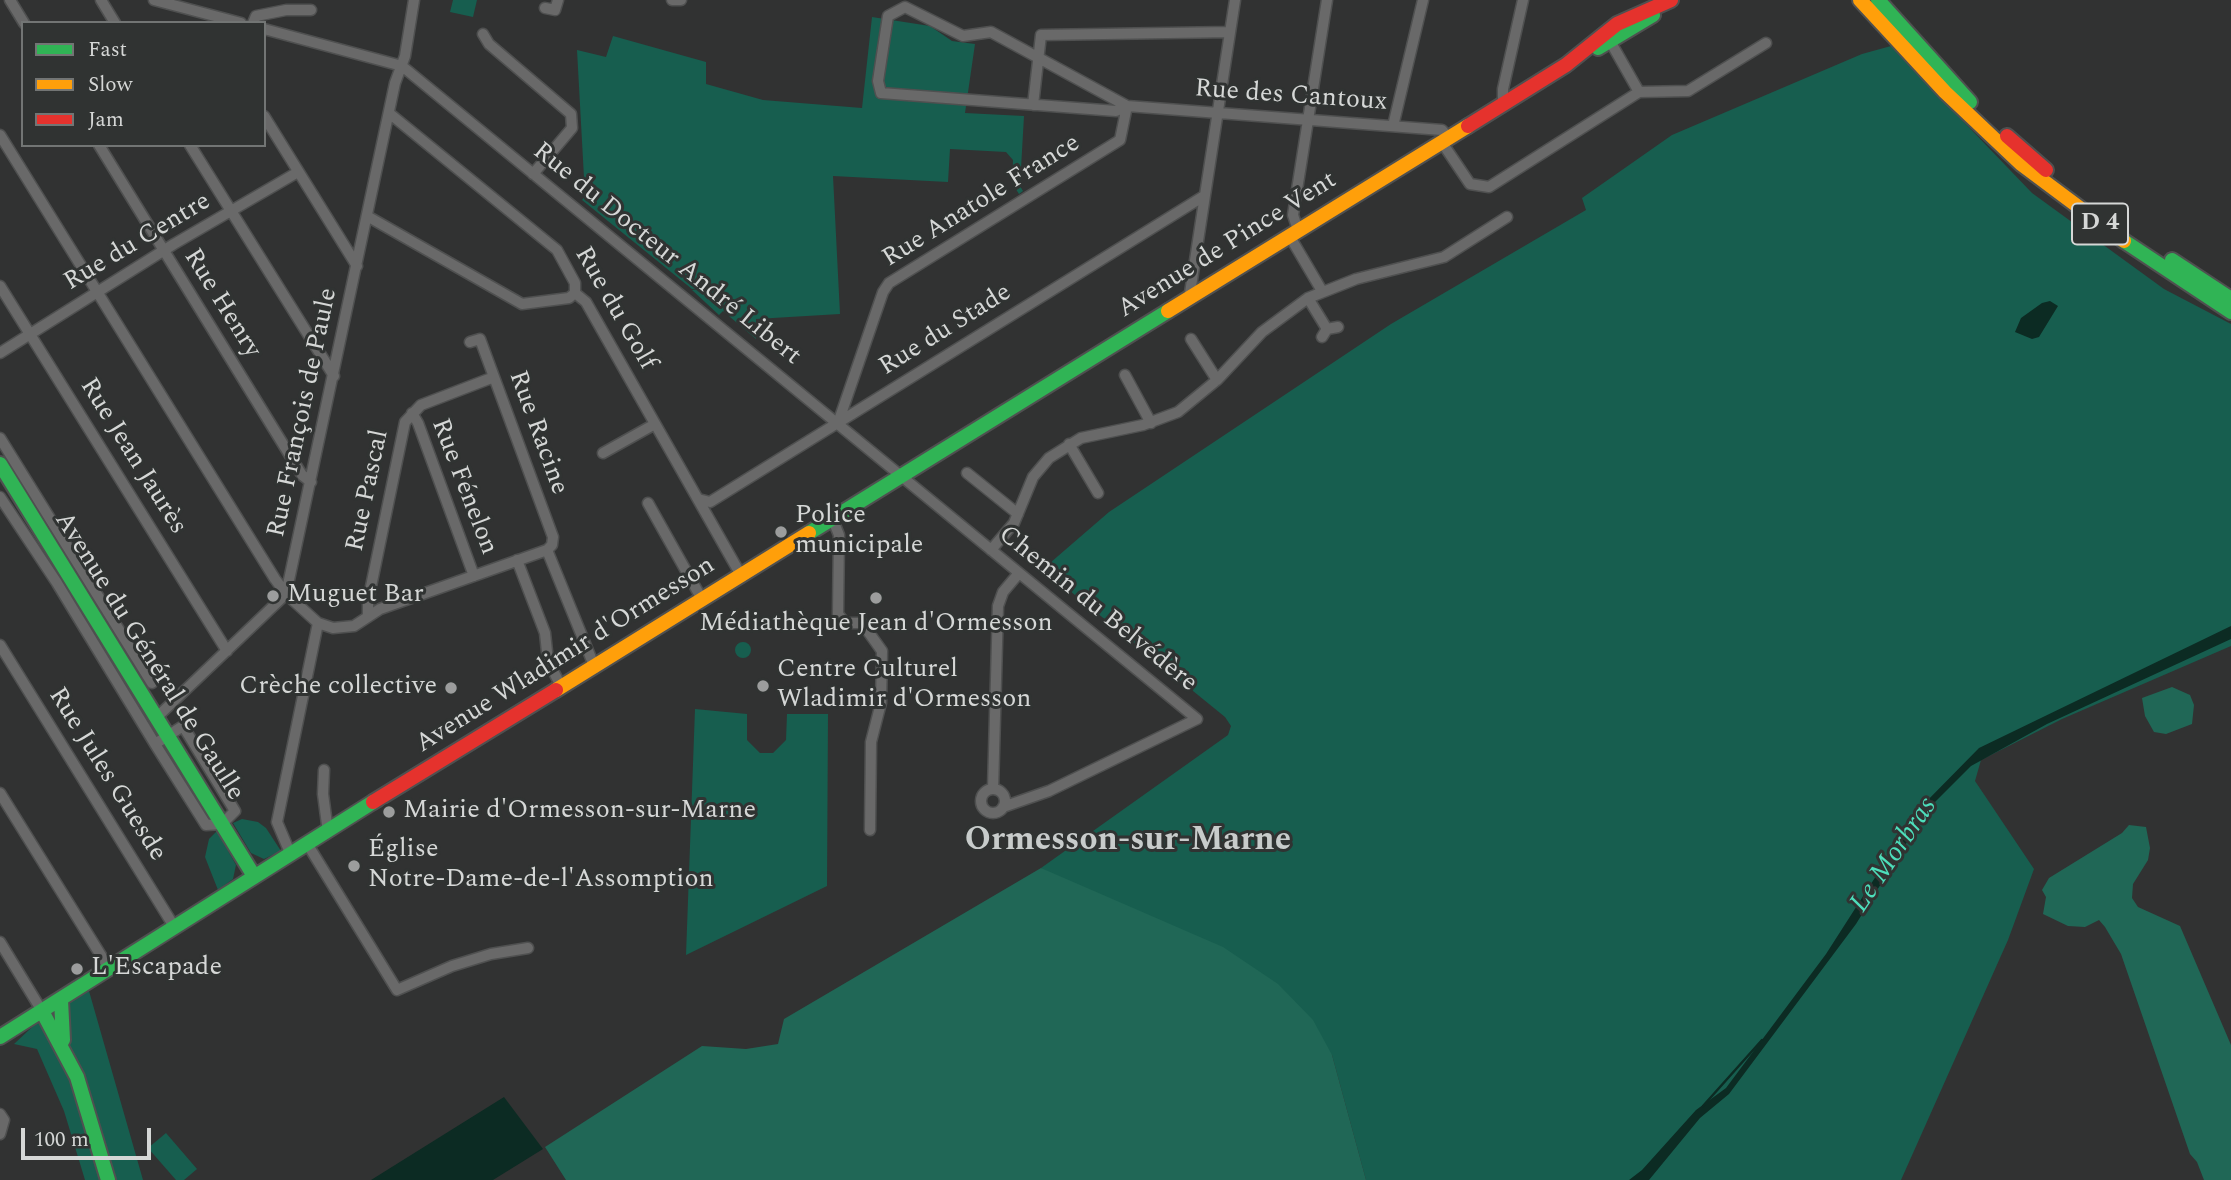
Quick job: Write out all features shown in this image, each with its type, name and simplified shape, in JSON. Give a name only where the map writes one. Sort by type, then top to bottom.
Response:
[{"type":"main road","name":"D 4","points":[[1860,0],[1945,92],[2021,164],[2102,226],[2231,312]]},
{"type":"main road","name":"D 4","points":[[1878,0],[1980,112],[2063,183],[2231,299]]},
{"type":"main road","name":"Avenue de Pince Vent","points":[[1578,56],[1617,24],[1667,2]]},
{"type":"main road","name":"Avenue de Pince Vent","points":[[904,477],[1578,56],[1654,15],[1667,2]]},
{"type":"main road","name":"Avenue du Général de Gaulle","points":[[0,464],[69,575],[118,666],[156,718],[161,740],[222,824],[254,876]]},
{"type":"main road","name":"Avenue Wladimir d'Ormesson","points":[[0,1037],[110,970],[254,876],[904,477]]},
{"type":"main road","points":[[61,1000],[63,1045]]},
{"type":"main road","points":[[43,1011],[63,1045],[77,1077],[108,1180]]},
{"type":"main road","points":[[24,1022],[46,1030],[63,1045]]},
{"type":"street","points":[[10,0],[23,21]]},
{"type":"street","points":[[102,0],[114,21]]},
{"type":"street","points":[[154,0],[233,21]]},
{"type":"street","name":"Rue François de Paule","points":[[286,594],[389,113],[402,66],[414,0]]},
{"type":"street","points":[[545,8],[555,10],[558,0]]},
{"type":"street","points":[[672,0],[681,0]]},
{"type":"street","points":[[1192,297],[1190,293],[1204,196],[1235,0]]},
{"type":"street","points":[[1322,291],[1294,232],[1293,215],[1327,0]]},
{"type":"street","points":[[1393,126],[1423,0]]},
{"type":"street","points":[[1503,103],[1503,89],[1523,0]]},
{"type":"street","points":[[905,7],[963,36],[991,32],[1127,106],[1116,111],[881,93],[878,81],[888,16],[905,7]]},
{"type":"street","points":[[254,21],[256,16],[286,10],[311,10]]},
{"type":"street","points":[[202,13],[207,21]]},
{"type":"street","points":[[266,30],[402,66]]},
{"type":"street","points":[[1032,105],[1041,35],[1230,32]]},
{"type":"street","points":[[483,34],[489,44],[571,114],[572,128],[533,174]]},
{"type":"street","points":[[1610,41],[1639,92]]},
{"type":"street","points":[[1445,139],[1470,184],[1489,187],[1639,92],[1688,90],[1766,43]]},
{"type":"street","name":"Rue du Docteur André Libert","points":[[402,66],[904,477]]},
{"type":"street","name":"Rue des Cantoux","points":[[1127,106],[1442,130],[1445,139]]},
{"type":"street","name":"Rue Anatole France","points":[[838,423],[883,292],[889,283],[1120,140],[1127,106]]},
{"type":"street","name":"Rue du Golf","points":[[389,113],[556,250],[575,283],[575,293],[586,302],[742,577]]},
{"type":"street","points":[[266,120],[357,266]]},
{"type":"street","points":[[0,135],[286,594],[318,623],[333,628],[346,627],[368,616],[547,550]]},
{"type":"street","name":"Rue Henry","points":[[100,147],[302,475],[311,482]]},
{"type":"street","points":[[191,147],[334,376]]},
{"type":"street","name":"Rue du Centre","points":[[0,353],[298,172]]},
{"type":"street","name":"Rue du Stade","points":[[710,502],[1204,196]]},
{"type":"street","points":[[367,216],[523,304],[569,298],[575,293]]},
{"type":"street","points":[[991,550],[1018,514],[1033,477],[1049,458],[1069,444],[1151,423],[1178,412],[1217,380],[1262,332],[1308,298],[1379,272],[1433,262],[1466,245],[1507,217]]},
{"type":"street","name":"Rue Jean Jaurès","points":[[0,286],[227,651]]},
{"type":"street","points":[[1308,298],[1329,331]]},
{"type":"street","name":"Rue Racine","points":[[470,342],[480,339],[553,537],[552,545],[547,550],[595,668]]},
{"type":"street","points":[[1191,339],[1217,380]]},
{"type":"street","points":[[1125,375],[1151,423]]},
{"type":"street","name":"Rue Pascal","points":[[368,616],[368,601],[405,422],[421,405],[494,377]]},
{"type":"street","name":"Rue Fénelon","points":[[412,413],[474,576]]},
{"type":"street","points":[[603,453],[655,424]]},
{"type":"street","points":[[0,438],[69,575]]},
{"type":"street","points":[[1069,444],[1098,494]]},
{"type":"street","points":[[967,473],[1018,514]]},
{"type":"street","name":"Chemin du Belvédère","points":[[904,477],[1197,719],[1049,791],[1003,807]]},
{"type":"street","points":[[0,498],[69,575],[135,655],[152,683]]},
{"type":"street","points":[[698,499],[710,502],[706,514]]},
{"type":"street","points":[[648,503],[703,601]]},
{"type":"street","points":[[833,520],[839,536],[838,614],[845,622],[862,623],[882,651],[881,703],[871,742],[870,830]]},
{"type":"street","points":[[517,560],[545,633],[548,661],[562,688]]},
{"type":"street","points":[[993,789],[998,606],[1003,592],[1020,573]]},
{"type":"street","points":[[156,718],[286,594]]},
{"type":"street","points":[[291,855],[277,821],[318,623]]},
{"type":"street","name":"Rue Jules Guesde","points":[[0,645],[175,928]]},
{"type":"street","points":[[135,655],[118,666],[161,740]]},
{"type":"street","points":[[324,770],[323,794],[328,832]]},
{"type":"street","points":[[993,789],[1003,795],[1003,807],[990,813],[981,804],[985,792],[993,789]]},
{"type":"street","points":[[0,793],[110,970]]},
{"type":"street","points":[[308,845],[397,990],[452,966],[491,954],[528,948]]},
{"type":"street","points":[[0,942],[43,1011]]},
{"type":"street","points":[[0,1114],[4,1120],[0,1134]]},
{"type":"green space","points":[[453,0],[477,0],[473,17],[450,12]]},
{"type":"green space","points":[[872,17],[930,26],[952,41],[975,44],[965,113],[1024,116],[1020,186],[1023,191],[1019,194],[1012,183],[1013,160],[1006,152],[950,149],[948,182],[833,176],[840,314],[756,319],[756,339],[723,311],[719,315],[692,290],[717,287],[692,289],[582,200],[585,196],[577,50],[606,57],[613,36],[706,62],[706,84],[763,100],[862,108]]},
{"type":"green space","points":[[1891,46],[2032,193],[2164,289],[2231,324],[2231,646],[2062,719],[1981,760],[1975,781],[2034,869],[2008,940],[1901,1180],[1366,1180],[1332,1055],[1041,868],[1228,735],[1231,726],[1225,717],[1043,569],[1109,512],[1391,324],[1586,210],[1582,198],[1672,135],[1862,54]]},
{"type":"green space","points":[[743,642],[749,644],[749,656],[743,658],[737,656],[735,650],[737,644]]},
{"type":"green space","points":[[2172,687],[2190,695],[2194,705],[2192,724],[2166,734],[2154,732],[2145,716],[2142,698]]},
{"type":"green space","points":[[695,709],[747,714],[747,740],[760,753],[773,753],[786,740],[787,714],[828,714],[827,886],[686,955]]},
{"type":"green space","points":[[242,819],[258,822],[266,828],[281,851],[264,859],[251,853],[233,823]]},
{"type":"green space","points":[[2129,825],[2146,827],[2150,848],[2148,860],[2133,884],[2132,898],[2138,907],[2180,926],[2231,1045],[2231,1180],[2204,1180],[2197,1162],[2190,1154],[2121,954],[2105,927],[2099,920],[2085,927],[2068,926],[2043,914],[2046,897],[2042,890],[2049,878],[2122,833]]},
{"type":"green space","points":[[217,831],[236,865],[233,879],[218,890],[205,857],[209,839]]},
{"type":"green space","points":[[1041,868],[1223,947],[1278,984],[1313,1020],[1332,1055],[1366,1180],[566,1180],[545,1147],[702,1046],[746,1049],[778,1044],[784,1019]]},
{"type":"green space","points":[[87,984],[143,1180],[85,1180],[64,1111],[37,1049],[14,1044],[61,1000]]},
{"type":"green space","points":[[166,1133],[197,1169],[184,1180],[176,1180],[148,1148]]},
{"type":"water","points":[[2050,301],[2058,306],[2039,337],[2032,339],[2015,332],[2021,318],[2042,303]]},
{"type":"water","points":[[2231,626],[2231,639],[2047,724],[1971,766],[1927,810],[1856,924],[1729,1094],[1700,1118],[1649,1180],[1629,1180],[1642,1170],[1696,1110],[1726,1088],[1826,954],[1919,809],[1979,748]]},
{"type":"water","points":[[504,1097],[543,1149],[493,1180],[371,1180]]},
{"type":"waterway","name":"Le Morbras","points":[[1703,1106],[1762,1040]]},
{"type":"traffic: fast","points":[[1878,0],[1970,102]]},
{"type":"traffic: fast","points":[[1598,48],[1653,15]]},
{"type":"traffic: fast","points":[[2124,241],[2231,312]]},
{"type":"traffic: fast","points":[[2172,260],[2231,299]]},
{"type":"traffic: fast","points":[[809,533],[1168,311]]},
{"type":"traffic: fast","points":[[0,464],[254,876]]},
{"type":"traffic: fast","points":[[0,1037],[373,802]]},
{"type":"traffic: fast","points":[[61,1000],[63,1040]]},
{"type":"traffic: fast","points":[[42,1011],[77,1077],[108,1180]]},
{"type":"traffic: slow","points":[[1860,0],[1945,92],[2021,164],[2124,241]]},
{"type":"traffic: slow","points":[[1168,311],[1468,126]]},
{"type":"traffic: slow","points":[[556,690],[809,533]]},
{"type":"traffic: jam","points":[[1468,126],[1566,65],[1617,24],[1671,0]]},
{"type":"traffic: jam","points":[[2007,136],[2046,170]]},
{"type":"traffic: jam","points":[[373,802],[556,690]]},
{"type":"place","name":"Police municipale","points":[[781,532]]},
{"type":"place","name":"Muguet Bar","points":[[273,596]]},
{"type":"place","name":"Médiathèque Jean d'Ormesson","points":[[876,598]]},
{"type":"place","name":"Centre Culturel Wladimir d'Ormesson","points":[[763,686]]},
{"type":"place","name":"Crèche collective","points":[[451,688]]},
{"type":"place","name":"Mairie d'Ormesson-sur-Marne","points":[[389,812]]},
{"type":"place","name":"Église Notre-Dame-de-l'Assomption","points":[[354,866]]},
{"type":"place","name":"L'Escapade","points":[[77,969]]},
{"type":"district","name":"Ormesson-sur-Marne","points":[[1128,843]]}]
